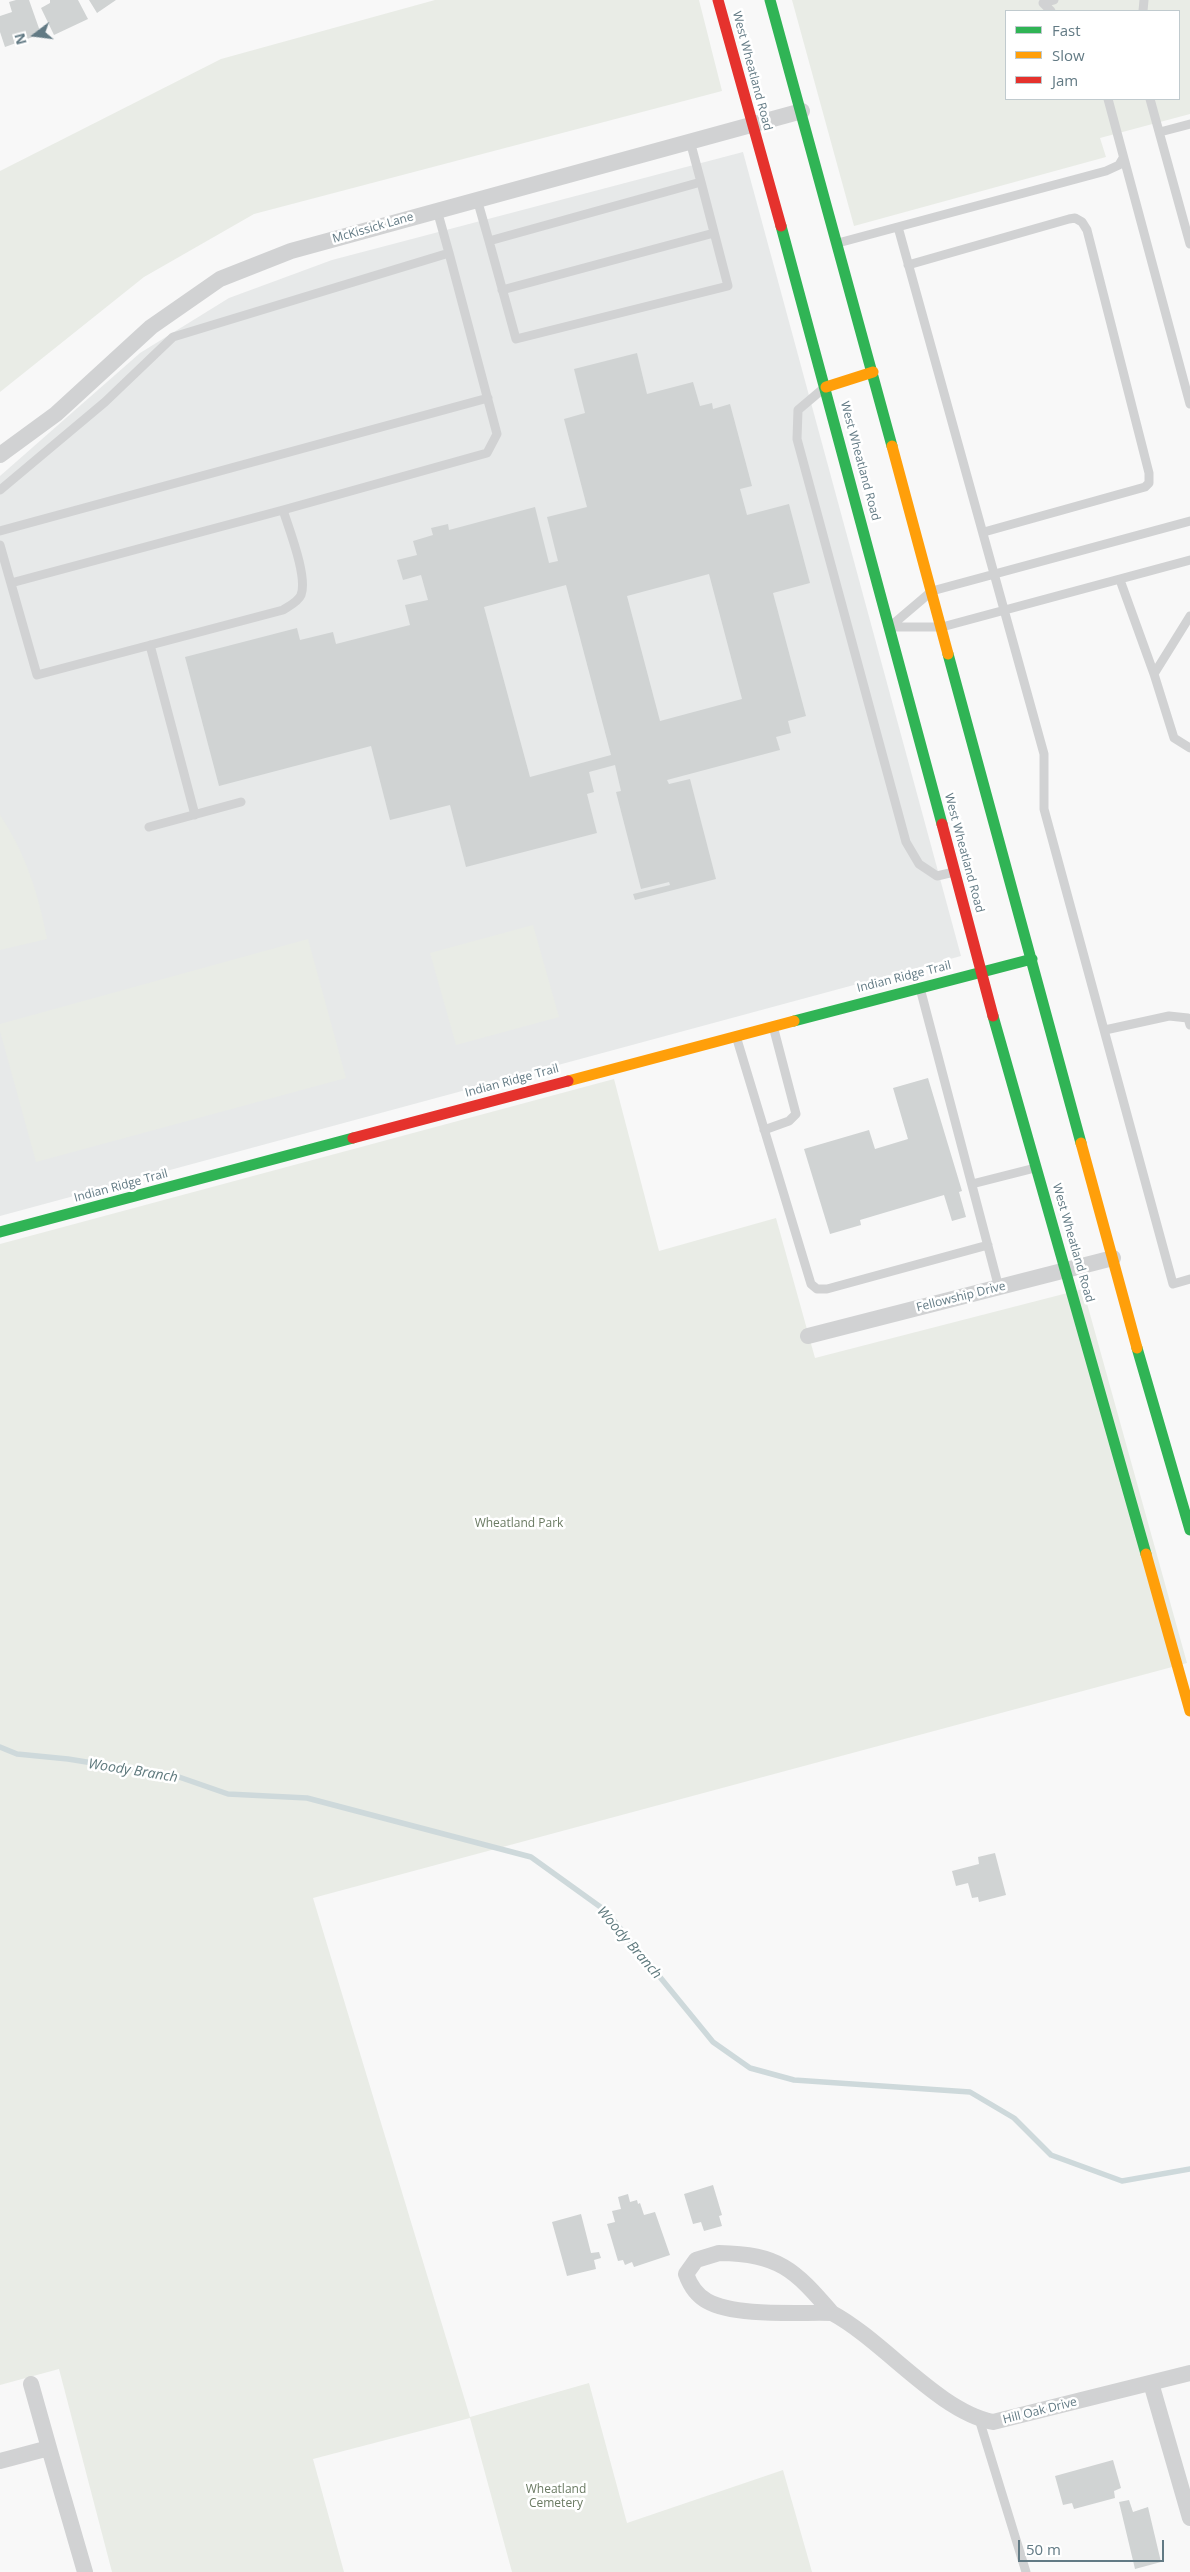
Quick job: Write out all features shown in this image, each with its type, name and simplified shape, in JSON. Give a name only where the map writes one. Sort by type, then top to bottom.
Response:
[{"type":"main road","name":"West Wheatland Road","points":[[718,0],[826,386],[981,972],[1038,1168],[1190,1711]]},
{"type":"main road","points":[[770,0],[838,243],[1113,1258],[1190,1530]]},
{"type":"main road","points":[[826,386],[873,372]]},
{"type":"main road","name":"Indian Ridge Trail","points":[[0,1232],[920,987],[1032,960]]},
{"type":"street","name":"McKissick Lane","points":[[0,456],[56,414],[152,327],[220,279],[280,254],[802,111]]},
{"type":"street","name":"Fellowship Drive","points":[[808,1336],[1113,1258]]},
{"type":"street","name":"Hill Oak Drive","points":[[832,2313],[768,2312],[723,2307],[707,2301],[697,2294],[686,2274],[696,2260],[718,2253],[759,2256],[787,2269],[806,2284],[832,2313],[874,2340],[961,2411],[979,2419],[993,2422],[1008,2420],[1190,2373]]},
{"type":"street","points":[[1151,2383],[1190,2518]]},
{"type":"street","points":[[31,2384],[85,2572]]},
{"type":"street","points":[[0,2461],[48,2448]]},
{"type":"lane","points":[[1050,10],[1043,3],[1054,0]]},
{"type":"lane","points":[[1108,100],[1190,404]]},
{"type":"lane","points":[[1150,100],[1190,244]]},
{"type":"lane","points":[[1160,132],[1190,124]]},
{"type":"lane","points":[[477,199],[516,339],[728,286],[690,142]]},
{"type":"lane","points":[[838,243],[1106,171],[1119,165],[1124,158]]},
{"type":"lane","points":[[489,240],[701,182]]},
{"type":"lane","points":[[11,582],[283,510],[487,453],[497,434],[437,210]]},
{"type":"lane","points":[[908,265],[1069,219],[1075,218],[1082,222],[1087,230],[1149,472],[1149,483],[1145,487],[984,532]]},
{"type":"lane","points":[[898,227],[1006,610],[1044,754],[1044,809],[1173,1284],[1189,1282]]},
{"type":"lane","points":[[502,290],[714,233]]},
{"type":"lane","points":[[0,490],[105,402],[173,337],[449,253]]},
{"type":"lane","points":[[826,386],[798,410],[797,439],[906,842],[919,864],[938,876],[955,872]]},
{"type":"lane","points":[[0,531],[488,398]]},
{"type":"lane","points":[[0,545],[37,675],[283,610],[294,604],[301,595],[302,580],[283,510]]},
{"type":"lane","points":[[890,627],[932,591],[1190,522]]},
{"type":"lane","points":[[890,627],[942,627],[1190,560]]},
{"type":"lane","points":[[1120,580],[1154,674],[1174,738],[1190,748]]},
{"type":"lane","points":[[1154,674],[1190,616]]},
{"type":"lane","points":[[150,645],[195,815]]},
{"type":"lane","points":[[149,827],[241,802]]},
{"type":"lane","points":[[920,987],[999,1288]]},
{"type":"lane","points":[[1105,1030],[1169,1016],[1188,1018],[1190,1025]]},
{"type":"lane","points":[[764,1130],[789,1121],[796,1114],[773,1026]]},
{"type":"lane","points":[[736,1036],[811,1284],[817,1290],[988,1244]]},
{"type":"lane","points":[[972,1184],[1038,1168]]},
{"type":"lane","points":[[979,2419],[1026,2572]]},
{"type":"shaded area","points":[[743,152],[961,956],[0,1216],[0,476],[140,353],[229,298],[332,260]]},
{"type":"green space","points":[[435,0],[699,0],[722,91],[254,214],[144,277],[0,392],[0,171],[221,59]]},
{"type":"green space","points":[[792,0],[1190,0],[1190,114],[1100,138],[1106,157],[854,226]]},
{"type":"green space","points":[[0,815],[17,844],[30,874],[40,906],[47,939],[0,950]]},
{"type":"green space","points":[[533,925],[559,1017],[456,1045],[430,953]]},
{"type":"green space","points":[[308,939],[346,1078],[36,1162],[0,1031],[0,1024]]},
{"type":"green space","name":"Wheatland Park","points":[[614,1079],[659,1251],[776,1218],[815,1358],[1083,1289],[1187,1663],[313,1898],[470,2417],[589,2383],[627,2523],[783,2470],[812,2572],[512,2572],[470,2418],[313,2459],[344,2572],[112,2572],[59,2369],[0,2385],[0,1244]]},
{"type":"building","points":[[29,0],[41,34],[5,47],[0,32],[0,16],[12,12],[9,2]]},
{"type":"building","points":[[50,0],[78,0],[88,19],[54,35],[41,8],[50,3]]},
{"type":"building","points":[[89,0],[116,0],[97,13]]},
{"type":"building","points":[[637,353],[647,394],[693,382],[700,406],[712,403],[713,409],[730,404],[752,486],[740,489],[747,515],[789,504],[810,583],[773,593],[806,716],[788,721],[791,733],[776,737],[780,750],[667,780],[669,784],[690,779],[716,879],[635,900],[633,894],[670,885],[669,882],[641,889],[616,792],[621,791],[615,765],[589,772],[594,792],[587,794],[597,833],[466,867],[450,805],[390,820],[371,746],[219,786],[185,657],[297,628],[300,640],[333,632],[336,644],[410,625],[405,605],[428,600],[421,575],[403,580],[397,560],[417,555],[413,541],[433,535],[431,528],[448,524],[449,530],[535,507],[549,563],[558,561],[547,517],[587,507],[564,419],[585,413],[574,369]],"holes":[[[709,574],[742,699],[660,721],[627,596]],[[566,585],[611,755],[530,777],[484,607]]]},
{"type":"building","points":[[928,1078],[962,1191],[959,1192],[966,1217],[952,1221],[944,1195],[860,1220],[861,1225],[830,1234],[804,1149],[869,1130],[875,1149],[908,1139],[893,1088]]},
{"type":"building","points":[[995,1853],[1006,1895],[979,1902],[978,1897],[972,1898],[968,1883],[956,1886],[952,1871],[979,1864],[978,1857]]},
{"type":"building","points":[[713,2185],[722,2215],[719,2216],[722,2226],[704,2231],[701,2222],[693,2224],[684,2194]]},
{"type":"building","points":[[628,2194],[630,2202],[637,2200],[638,2204],[640,2203],[644,2215],[655,2212],[670,2255],[634,2267],[632,2262],[625,2265],[623,2260],[618,2261],[607,2224],[615,2222],[612,2211],[621,2209],[618,2197]]},
{"type":"building","points":[[581,2214],[591,2253],[599,2252],[601,2258],[594,2260],[596,2269],[567,2276],[552,2222]]},
{"type":"building","points":[[1113,2460],[1121,2488],[1114,2491],[1115,2498],[1074,2509],[1072,2503],[1063,2505],[1055,2476]]},
{"type":"building","points":[[1129,2500],[1133,2512],[1148,2507],[1161,2562],[1135,2569],[1119,2502]]},
{"type":"waterway","name":"Woody Branch","points":[[0,1747],[17,1754],[68,1759],[179,1777],[228,1794],[307,1798],[531,1857],[606,1911],[713,2042],[750,2068],[794,2080],[970,2092],[1014,2118],[1051,2155],[1122,2181],[1190,2169]]},
{"type":"traffic: fast","points":[[770,0],[892,446]]},
{"type":"traffic: fast","points":[[781,226],[942,824]]},
{"type":"traffic: fast","points":[[948,654],[1081,1143]]},
{"type":"traffic: fast","points":[[794,1021],[1032,959]]},
{"type":"traffic: fast","points":[[993,1016],[1146,1554]]},
{"type":"traffic: fast","points":[[0,1232],[353,1138]]},
{"type":"traffic: fast","points":[[1137,1348],[1190,1530]]},
{"type":"traffic: slow","points":[[826,387],[873,372]]},
{"type":"traffic: slow","points":[[892,446],[948,654]]},
{"type":"traffic: slow","points":[[568,1081],[794,1021]]},
{"type":"traffic: slow","points":[[1081,1143],[1137,1348]]},
{"type":"traffic: slow","points":[[1146,1554],[1190,1711]]},
{"type":"traffic: jam","points":[[718,0],[781,226]]},
{"type":"traffic: jam","points":[[942,824],[993,1016]]},
{"type":"traffic: jam","points":[[353,1138],[568,1081]]},
{"type":"park label","name":"Wheatland Cemetery","points":[[556,2497]]}]
